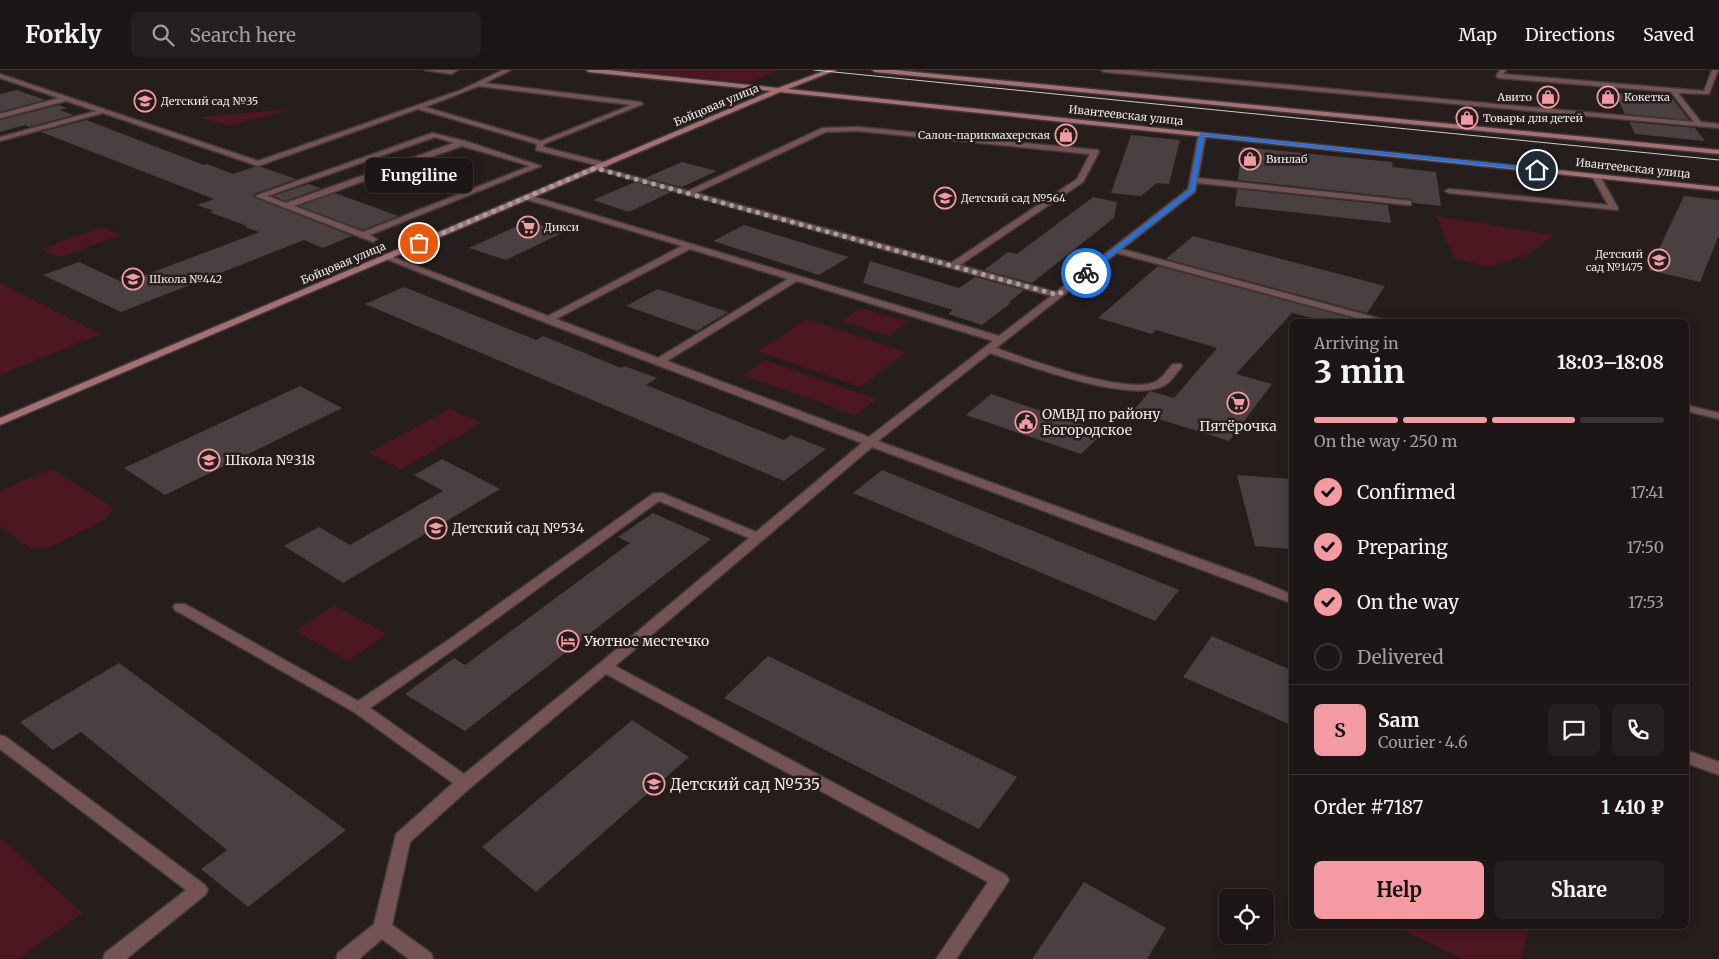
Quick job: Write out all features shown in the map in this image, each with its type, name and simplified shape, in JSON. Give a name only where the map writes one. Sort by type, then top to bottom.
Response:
[{"type":"street","name":"Ивантеевская улица","points":[[590,70],[1719,189]]},
{"type":"street","name":"Бойцовая улица","points":[[0,422],[779,90],[833,70]]},
{"type":"street","name":"Ивантеевская улица","points":[[875,70],[1719,153]]},
{"type":"lane","points":[[0,71],[5,70]]},
{"type":"lane","points":[[428,70],[451,72],[455,70]]},
{"type":"lane","points":[[0,76],[258,164],[463,91],[508,70]]},
{"type":"lane","points":[[1104,70],[1719,126]]},
{"type":"lane","points":[[1504,70],[1499,76],[1707,93]]},
{"type":"lane","points":[[1707,93],[1715,70]]},
{"type":"lane","points":[[1550,72],[1707,93]]},
{"type":"lane","points":[[418,107],[541,143],[640,104],[476,84]]},
{"type":"lane","points":[[1673,90],[1699,124]]},
{"type":"lane","points":[[0,116],[68,98]]},
{"type":"lane","points":[[0,139],[104,111]]},
{"type":"lane","points":[[688,194],[832,128],[1095,152],[1080,180],[953,266]]},
{"type":"lane","points":[[345,959],[382,928],[402,839],[464,783],[605,667],[870,442],[1192,190],[1202,134]]},
{"type":"lane","points":[[363,235],[537,166],[434,135],[259,196],[373,239]]},
{"type":"lane","points":[[287,206],[462,143]]},
{"type":"lane","points":[[541,143],[539,148],[688,194],[1058,295]]},
{"type":"lane","points":[[1449,192],[1614,208],[1596,176]]},
{"type":"lane","points":[[1194,180],[1408,203]]},
{"type":"lane","points":[[528,197],[1000,340]]},
{"type":"lane","points":[[547,320],[689,246]]},
{"type":"lane","points":[[1117,250],[1371,319]]},
{"type":"lane","points":[[385,257],[658,362],[1289,598]]},
{"type":"lane","points":[[658,362],[796,278]]},
{"type":"lane","points":[[988,349],[1070,375],[1130,388],[1160,384],[1176,366]]},
{"type":"lane","points":[[1689,409],[1719,416]]},
{"type":"lane","points":[[360,708],[658,496],[758,537]]},
{"type":"lane","points":[[180,607],[360,708],[464,783]]},
{"type":"lane","points":[[605,667],[1000,880],[945,959]]},
{"type":"lane","points":[[0,741],[199,890],[112,959]]},
{"type":"lane","points":[[1689,757],[1719,770]]},
{"type":"lane","points":[[382,928],[424,959]]},
{"type":"shaded area","points":[[626,70],[778,70],[751,83]]},
{"type":"shaded area","points":[[291,109],[230,126],[200,117]]},
{"type":"shaded area","points":[[1436,216],[1554,235],[1528,255],[1488,267],[1454,258]]},
{"type":"shaded area","points":[[103,227],[122,235],[59,257],[41,249]]},
{"type":"shaded area","points":[[0,283],[101,334],[0,375]]},
{"type":"shaded area","points":[[861,308],[908,322],[889,336],[842,321]]},
{"type":"shaded area","points":[[807,319],[907,352],[860,387],[758,351]]},
{"type":"shaded area","points":[[765,360],[876,399],[855,415],[743,375]]},
{"type":"shaded area","points":[[450,409],[482,423],[401,469],[368,453]]},
{"type":"shaded area","points":[[54,470],[114,508],[105,520],[50,547],[31,549],[0,526],[0,491],[39,473]]},
{"type":"shaded area","points":[[334,605],[387,634],[348,661],[296,631]]},
{"type":"shaded area","points":[[0,837],[82,913],[18,959],[0,959]]},
{"type":"shaded area","points":[[1400,929],[1528,929],[1521,959],[1463,959]]},
{"type":"building","points":[[17,90],[45,100],[0,112],[0,94]]},
{"type":"building","points":[[1615,93],[1672,98],[1689,120],[1625,114]]},
{"type":"building","points":[[59,105],[67,108],[60,110],[74,115],[29,127],[25,125],[0,132],[0,120]]},
{"type":"building","points":[[86,120],[204,165],[207,164],[233,174],[254,167],[261,167],[296,179],[254,194],[253,197],[352,236],[323,248],[304,240],[121,312],[43,275],[79,262],[124,283],[259,232],[209,212],[214,211],[197,205],[214,199],[41,132]]},
{"type":"building","points":[[1629,122],[1695,128],[1705,141],[1635,134]]},
{"type":"building","points":[[1131,135],[1180,140],[1169,184],[1157,183],[1141,196],[1111,193]]},
{"type":"building","points":[[1242,147],[1392,162],[1393,167],[1436,172],[1441,206],[1413,203],[1411,199],[1238,180]]},
{"type":"building","points":[[682,162],[717,171],[682,187],[645,178]]},
{"type":"building","points":[[635,182],[671,192],[629,212],[593,200]]},
{"type":"building","points":[[308,184],[321,188],[286,201],[273,196]]},
{"type":"building","points":[[1237,189],[1388,205],[1391,223],[1235,206]]},
{"type":"building","points":[[335,193],[398,216],[363,230],[299,206]]},
{"type":"building","points":[[1684,196],[1719,200],[1719,235],[1700,282],[1649,270]]},
{"type":"building","points":[[1093,197],[1117,202],[1114,218],[1032,283],[984,270],[1008,252],[1017,254]]},
{"type":"building","points":[[528,221],[564,232],[506,260],[469,248]]},
{"type":"building","points":[[744,225],[849,257],[819,275],[713,241]]},
{"type":"building","points":[[1193,236],[1385,286],[1367,313],[1166,259]]},
{"type":"building","points":[[870,261],[959,288],[975,277],[1024,290],[1008,303],[1011,303],[982,325],[948,314],[953,310],[863,283]]},
{"type":"building","points":[[1158,266],[1355,319],[1316,319],[1292,313],[1236,374],[1272,384],[1229,441],[1133,411],[1150,391],[1174,398],[1217,348],[1156,330],[1152,334],[1098,318]]},
{"type":"building","points":[[404,287],[536,340],[543,336],[621,368],[624,366],[657,378],[646,385],[784,440],[791,435],[826,449],[784,481],[365,304]]},
{"type":"building","points":[[658,289],[728,312],[697,331],[626,306]]},
{"type":"building","points":[[300,386],[342,408],[165,495],[124,468]]},
{"type":"building","points":[[991,394],[1104,432],[1081,454],[966,415]]},
{"type":"building","points":[[442,459],[500,489],[343,583],[284,546],[319,527],[350,545],[443,491],[414,475]]},
{"type":"building","points":[[882,470],[1179,590],[1155,621],[853,493]]},
{"type":"building","points":[[1237,475],[1289,479],[1289,549],[1255,546]]},
{"type":"building","points":[[653,513],[711,539],[465,731],[405,694],[454,658],[465,665],[630,543],[618,537]]},
{"type":"building","points":[[1212,636],[1289,669],[1289,724],[1183,677]]},
{"type":"building","points":[[768,656],[1017,777],[979,829],[724,698]]},
{"type":"building","points":[[119,663],[346,830],[248,907],[201,869],[227,850],[81,732],[53,750],[20,722]]},
{"type":"building","points":[[632,720],[689,757],[536,892],[482,847]]},
{"type":"building","points":[[1084,882],[1166,928],[1147,959],[1032,959]]},
{"type":"tram line","points":[[814,70],[1719,160]]},
{"type":"way so far","points":[[419,243],[595,168],[1058,295],[1086,273]]},
{"type":"place","name":"Авито","points":[[1548,97]]},
{"type":"place","name":"Кокетка","points":[[1608,97]]},
{"type":"place","name":"Детский сад №35","points":[[145,101]]},
{"type":"place","name":"Товары для детей","points":[[1467,118]]},
{"type":"place","name":"Салон-парикмахерская","points":[[1066,135]]},
{"type":"place","name":"Винлаб","points":[[1250,159]]},
{"type":"place","name":"Детский сад №564","points":[[945,198]]},
{"type":"place","name":"Дикси","points":[[528,227]]},
{"type":"place","name":"Fungiline","points":[[419,243]]},
{"type":"place","name":"Детский сад №1475","points":[[1659,260]]},
{"type":"place","name":"Школа №442","points":[[133,279]]},
{"type":"place","name":"Пятёрочка","points":[[1238,403]]},
{"type":"place","name":"ОМВД по району Богородское","points":[[1026,422]]},
{"type":"place","name":"Школа №318","points":[[209,460]]},
{"type":"place","name":"Детский сад №534","points":[[436,528]]},
{"type":"place","name":"Уютное местечко","points":[[568,641]]},
{"type":"place","name":"Детский сад №535","points":[[654,784]]},
{"type":"route","points":[[1086,273],[1192,190],[1202,134],[1537,170]]}]
